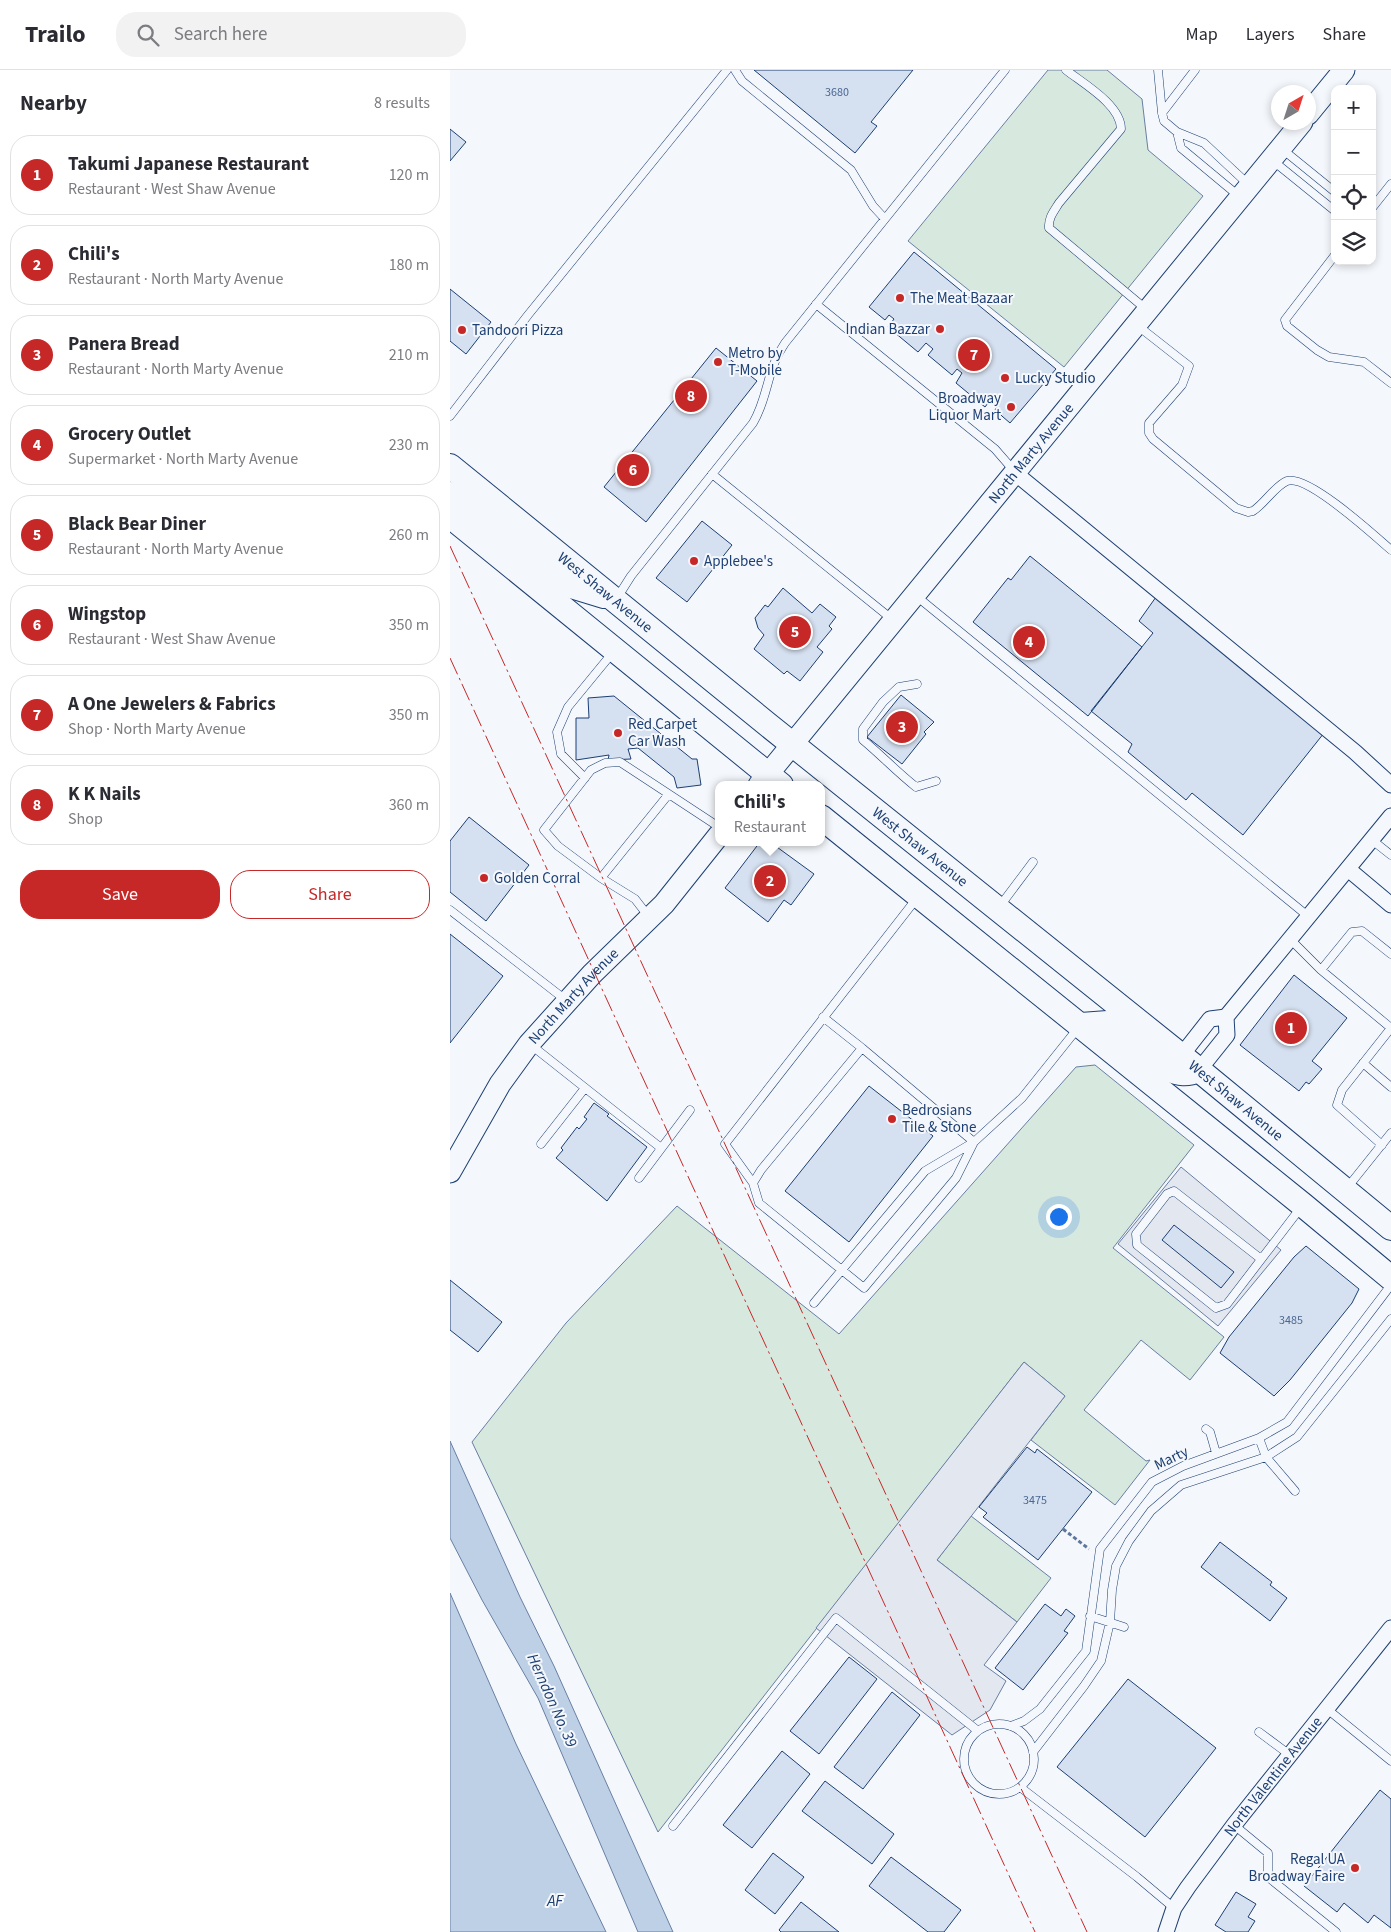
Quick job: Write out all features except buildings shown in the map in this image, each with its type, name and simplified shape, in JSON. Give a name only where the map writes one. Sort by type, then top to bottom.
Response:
[{"type":"main road","name":"West Shaw Avenue","points":[[450,466],[792,745],[1190,1063],[1391,1228]]},
{"type":"main road","points":[[450,494],[464,501],[568,585],[616,600]]},
{"type":"main road","points":[[450,516],[769,781]]},
{"type":"main road","points":[[825,821],[1303,1204],[1391,1278]]},
{"type":"main road","points":[[1081,1025],[1108,1023],[1168,1070],[1178,1074],[1187,1074],[1190,1063]]},
{"type":"street","points":[[1316,104],[1344,70]]},
{"type":"street","name":"North Marty Avenue","points":[[769,781],[792,745],[1296,130]]},
{"type":"street","points":[[1015,473],[1355,752],[1391,785]]},
{"type":"street","points":[[1190,1063],[1227,1035],[1226,1017],[1391,816]]},
{"type":"street","name":"North Marty Avenue","points":[[450,1172],[500,1084],[529,1044],[567,1001],[650,918],[715,840]]},
{"type":"street","points":[[1348,869],[1391,904]]},
{"type":"street","points":[[1190,1063],[1210,1019],[1226,1017]]},
{"type":"street","name":"North Valentine Avenue","points":[[1166,1932],[1174,1908],[1188,1887],[1234,1825],[1391,1628]]},
{"type":"lane","points":[[450,416],[528,315],[727,70]]},
{"type":"lane","points":[[735,70],[742,81],[851,170],[873,206],[885,218]]},
{"type":"lane","points":[[616,600],[637,569],[753,423],[761,408],[775,357],[1005,70]]},
{"type":"lane","points":[[1066,70],[1112,107],[1119,117],[1121,129],[1059,203],[1052,214],[1049,228],[1189,366],[1182,385],[1149,423],[1149,433],[1236,508],[1248,512],[1253,511],[1285,481],[1299,481],[1336,504],[1391,550]]},
{"type":"lane","points":[[1158,70],[1164,121],[1177,132],[1204,143],[1246,192]]},
{"type":"lane","points":[[1162,113],[1194,70]]},
{"type":"lane","points":[[1177,132],[1180,148],[1246,192]]},
{"type":"lane","points":[[1277,154],[1331,189]]},
{"type":"lane","points":[[1277,154],[1331,206]]},
{"type":"lane","points":[[1376,203],[1391,184]]},
{"type":"lane","points":[[1331,260],[1287,316],[1285,320],[1287,326],[1317,350],[1330,356],[1364,362],[1391,383]]},
{"type":"lane","points":[[816,304],[995,449],[1015,473]]},
{"type":"lane","points":[[712,474],[894,621]]},
{"type":"lane","points":[[915,595],[1309,917]]},
{"type":"lane","points":[[585,778],[562,754],[556,732],[568,707],[614,651]]},
{"type":"lane","points":[[917,684],[899,687],[883,702],[862,729],[863,740],[879,753],[897,773],[916,787],[936,781]]},
{"type":"lane","points":[[650,918],[635,899],[601,878],[558,846],[544,830],[591,770],[605,763],[620,762],[715,824]]},
{"type":"lane","points":[[601,878],[668,795]]},
{"type":"lane","points":[[1372,840],[1391,855]]},
{"type":"lane","points":[[997,910],[1034,862]]},
{"type":"lane","points":[[918,896],[725,1144],[753,1183],[759,1203],[864,1288],[956,1178],[974,1142]]},
{"type":"lane","points":[[450,910],[567,1001]]},
{"type":"lane","points":[[1321,970],[1352,932],[1362,931],[1391,954]]},
{"type":"lane","points":[[1290,939],[1321,970],[1391,1028],[1342,1090],[1337,1106],[1382,1145]]},
{"type":"lane","points":[[823,1017],[974,1142]]},
{"type":"lane","points":[[814,1303],[925,1171],[974,1142],[1022,1098],[1081,1025]]},
{"type":"lane","points":[[529,1044],[661,1148]]},
{"type":"lane","points":[[753,1183],[761,1170],[862,1048]]},
{"type":"lane","points":[[1362,1063],[1391,1087]]},
{"type":"lane","points":[[541,1144],[585,1088]]},
{"type":"lane","points":[[639,1178],[690,1110]]},
{"type":"lane","points":[[1345,1191],[1391,1133]]},
{"type":"lane","points":[[1261,1259],[1174,1192],[1167,1194],[1136,1234],[1137,1245],[1216,1308],[1227,1304],[1303,1204]]},
{"type":"lane","name":"Marty","points":[[1011,1726],[1040,1709],[1086,1651],[1100,1549],[1152,1482],[1216,1452],[1259,1438],[1287,1422],[1391,1285]]},
{"type":"lane","name":"Marty","points":[[1033,1752],[1084,1686],[1101,1660],[1110,1622],[1116,1566],[1129,1541],[1151,1511],[1181,1485],[1266,1457],[1297,1437],[1391,1319]]},
{"type":"lane","points":[[1206,1429],[1210,1432],[1216,1452]]},
{"type":"lane","points":[[1259,1438],[1266,1457],[1295,1491]]},
{"type":"lane","points":[[1090,1616],[1124,1627]]},
{"type":"lane","points":[[673,1826],[836,1618],[978,1731]]},
{"type":"lane","points":[[1327,1709],[1391,1761]]},
{"type":"lane","points":[[1000,1724],[1011,1726],[1021,1732],[1033,1752],[1034,1763],[1030,1774],[1020,1787],[1004,1794],[992,1793],[981,1789],[972,1782],[966,1772],[964,1760],[968,1744],[978,1731],[988,1726],[1000,1724]]},
{"type":"lane","points":[[1260,1732],[1290,1756]]},
{"type":"lane","points":[[1020,1787],[1138,1876],[1174,1908]]},
{"type":"lane","points":[[1234,1825],[1268,1853],[1268,1877],[1336,1932]]},
{"type":"path","points":[[1063,1529],[1099,1558]]},
{"type":"shaded area","points":[[1048,70],[1107,70],[1142,99],[1148,150],[1203,196],[1064,367],[908,241]]},
{"type":"shaded area","points":[[1095,1065],[1194,1145],[1113,1248],[1224,1337],[1190,1380],[1141,1340],[1084,1410],[1146,1461],[1150,1460],[1115,1505],[1031,1440],[1065,1396],[1024,1362],[658,1832],[472,1442],[566,1323],[677,1206],[839,1334],[1076,1067]]},
{"type":"shaded area","points":[[1181,1167],[1281,1250],[1218,1326],[1118,1244]]},
{"type":"shaded area","points":[[1024,1362],[1065,1396],[937,1560],[1017,1622],[984,1665],[1006,1681],[990,1710],[952,1735],[816,1628]]},
{"type":"shaded area","points":[[971,1516],[1051,1578],[1017,1622],[937,1560]]},
{"type":"water","name":"Herndon No. 39","points":[[450,1441],[520,1597],[554,1666],[673,1932],[638,1932],[538,1698],[482,1600],[450,1538]]},
{"type":"water","name":"AF","points":[[450,1593],[516,1744],[606,1932],[450,1932]]},
{"type":"power","points":[[450,546],[1087,1932]]},
{"type":"power","points":[[450,658],[1035,1932]]},
{"type":"place","name":"The Meat Bazaar","points":[[900,298]]},
{"type":"place","name":"Indian Bazzar","points":[[940,329]]},
{"type":"place","name":"Tandoori Pizza","points":[[462,330]]},
{"type":"place","name":"A One Jewelers & Fabrics","points":[[974,355]]},
{"type":"place","name":"Metro by T-Mobile","points":[[718,362]]},
{"type":"place","name":"Lucky Studio","points":[[1005,378]]},
{"type":"place","name":"K K Nails","points":[[691,396]]},
{"type":"place","name":"Broadway Liquor Mart","points":[[1011,407]]},
{"type":"place","name":"Wingstop","points":[[633,470]]},
{"type":"place","name":"Applebee's","points":[[694,561]]},
{"type":"place","name":"Black Bear Diner","points":[[795,632]]},
{"type":"place","name":"Grocery Outlet","points":[[1029,642]]},
{"type":"place","name":"Panera Bread","points":[[902,727]]},
{"type":"place","name":"Red Carpet Car Wash","points":[[618,733]]},
{"type":"place","name":"Golden Corral","points":[[484,878]]},
{"type":"place","name":"Chili's","points":[[770,881]]},
{"type":"place","name":"Takumi Japanese Restaurant","points":[[1291,1028]]},
{"type":"place","name":"Bedrosians Tile & Stone","points":[[892,1119]]},
{"type":"place","name":"Regal UA Broadway Faire","points":[[1355,1868]]}]
